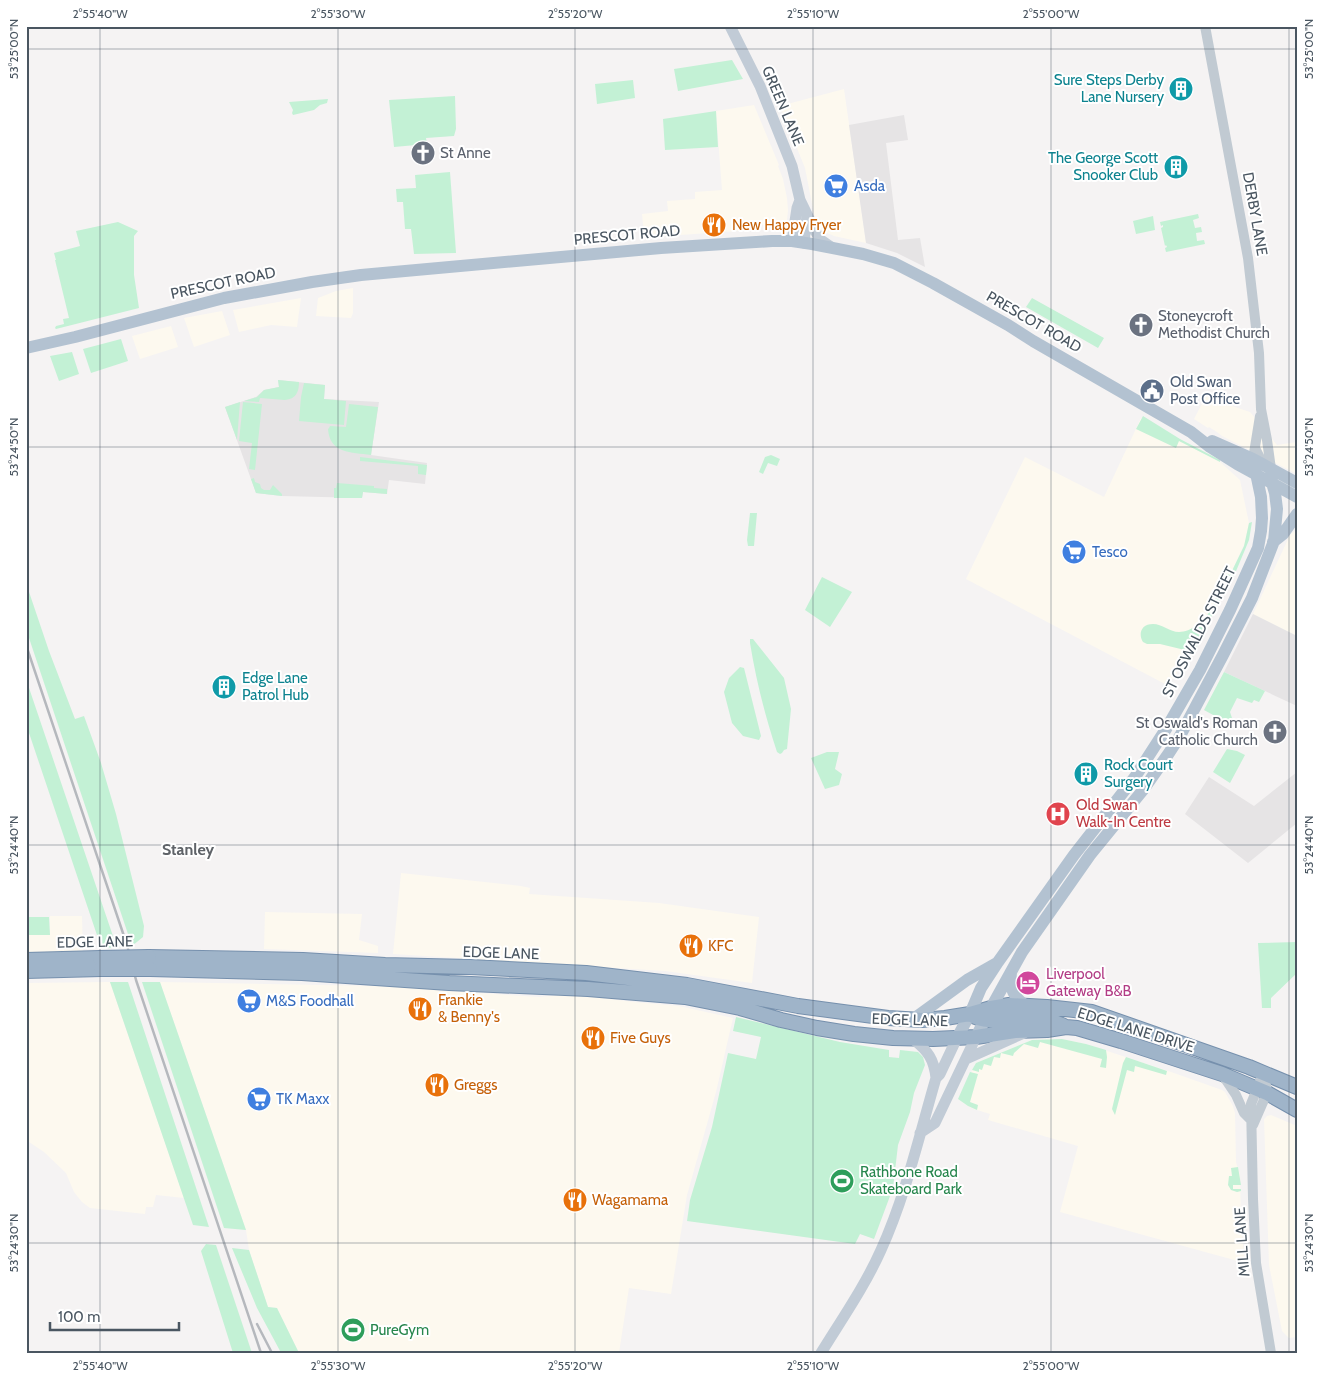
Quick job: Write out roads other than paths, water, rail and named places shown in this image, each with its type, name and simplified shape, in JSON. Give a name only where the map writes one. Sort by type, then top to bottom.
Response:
[{"type":"highway","name":"EDGE LANE","points":[[26,960],[101,964]]},
{"type":"highway","name":"EDGE LANE","points":[[26,971],[101,964],[303,960],[385,966],[481,968],[586,973],[648,980],[716,990],[798,1006],[888,1018],[922,1020],[970,1014]]},
{"type":"highway","name":"EDGE LANE","points":[[149,963],[483,984],[588,988],[685,997],[740,1008],[818,1028],[871,1036],[913,1039],[957,1038]]},
{"type":"highway","points":[[481,968],[483,984]]},
{"type":"highway","points":[[648,980],[686,989],[685,997]]},
{"type":"highway","name":"EDGE LANE DRIVE","points":[[970,1014],[988,1013],[1009,1005],[1092,1012],[1264,1072],[1297,1087]]},
{"type":"highway","points":[[988,1013],[996,1020],[1042,1018],[1066,1026]]},
{"type":"highway","name":"EDGE LANE DRIVE","points":[[957,1038],[1015,1031],[1047,1030],[1066,1026],[1077,1028],[1222,1074],[1262,1090],[1297,1110]]},
{"type":"main road","name":"GREEN LANE","points":[[730,26],[760,86],[792,166],[800,200],[818,235],[830,247]]},
{"type":"main road","name":"GREEN LANE","points":[[798,242],[797,208],[800,200]]},
{"type":"main road","points":[[798,242],[807,215]]},
{"type":"main road","name":"PRESCOT ROAD","points":[[26,348],[224,298],[341,277],[379,272],[662,248],[772,240],[798,242],[863,254],[894,263],[1008,325],[1191,432],[1237,464],[1263,468],[1297,483]]},
{"type":"main road","name":"PRESCOT ROAD","points":[[1263,468],[1297,495]]},
{"type":"main road","name":"ST OSWALDS STREET","points":[[976,1037],[1022,952],[1090,855],[1143,790],[1180,736],[1252,598],[1273,542],[1276,526],[1277,509],[1275,493],[1263,468]]},
{"type":"main road","name":"ST OSWALDS STREET","points":[[957,1038],[981,988],[998,962],[1074,855],[1135,777],[1166,729],[1205,661],[1258,548],[1262,518],[1263,468]]},
{"type":"main road","points":[[1273,542],[1282,534],[1297,514]]},
{"type":"main road","points":[[1028,918],[1040,926]]},
{"type":"main road","points":[[912,1020],[967,980],[998,962]]},
{"type":"main road","points":[[1012,971],[1010,983],[1012,991],[1027,1006]]},
{"type":"main road","points":[[966,1059],[1030,1030]]},
{"type":"main road","points":[[920,1133],[935,1124],[976,1037]]},
{"type":"main road","points":[[936,1078],[940,1074],[957,1038]]},
{"type":"main road","points":[[821,1353],[868,1277],[881,1251],[910,1173],[936,1078],[929,1054],[913,1039]]},
{"type":"street","name":"DERBY LANE","points":[[1205,26],[1248,258],[1259,353],[1263,468]]},
{"type":"street","name":"DERBY LANE","points":[[1261,409],[1267,440],[1263,468]]},
{"type":"street","points":[[1262,1090],[1264,1072]]},
{"type":"street","points":[[1222,1074],[1252,1124]]},
{"type":"street","name":"MILL LANE","points":[[1262,1090],[1252,1124],[1254,1205],[1256,1263],[1271,1353]]},
{"type":"railway","points":[[26,645],[261,1353]]},
{"type":"railway","points":[[257,1324],[272,1353]]},
{"type":"place","name":"Sure Steps Derby Lane Nursery","points":[[1181,89]]},
{"type":"place","name":"St Anne","points":[[423,153]]},
{"type":"place","name":"The George Scott Snooker Club","points":[[1176,167]]},
{"type":"place","name":"Asda","points":[[836,186]]},
{"type":"place","name":"New Happy Fryer","points":[[714,225]]},
{"type":"place","name":"Stoneycroft Methodist Church","points":[[1141,325]]},
{"type":"place","name":"Old Swan Post Office","points":[[1152,391]]},
{"type":"place","name":"Tesco","points":[[1074,552]]},
{"type":"place","name":"Edge Lane Patrol Hub","points":[[224,687]]},
{"type":"place","name":"St Oswald's Roman Catholic Church","points":[[1275,732]]},
{"type":"place","name":"Rock Court Surgery","points":[[1086,774]]},
{"type":"place","name":"Old Swan Walk-In Centre","points":[[1058,814]]},
{"type":"place","name":"KFC","points":[[691,946]]},
{"type":"place","name":"Liverpool Gateway B&B","points":[[1028,983]]},
{"type":"place","name":"M&S Foodhall","points":[[249,1001]]},
{"type":"place","name":"Frankie & Benny's","points":[[420,1009]]},
{"type":"place","name":"Five Guys","points":[[593,1038]]},
{"type":"place","name":"Greggs","points":[[437,1085]]},
{"type":"place","name":"TK Maxx","points":[[259,1099]]},
{"type":"place","name":"Rathbone Road Skateboard Park","points":[[842,1181]]},
{"type":"place","name":"Wagamama","points":[[575,1200]]},
{"type":"place","name":"PureGym","points":[[353,1330]]},
{"type":"district","name":"Stanley","points":[[188,849]]}]
